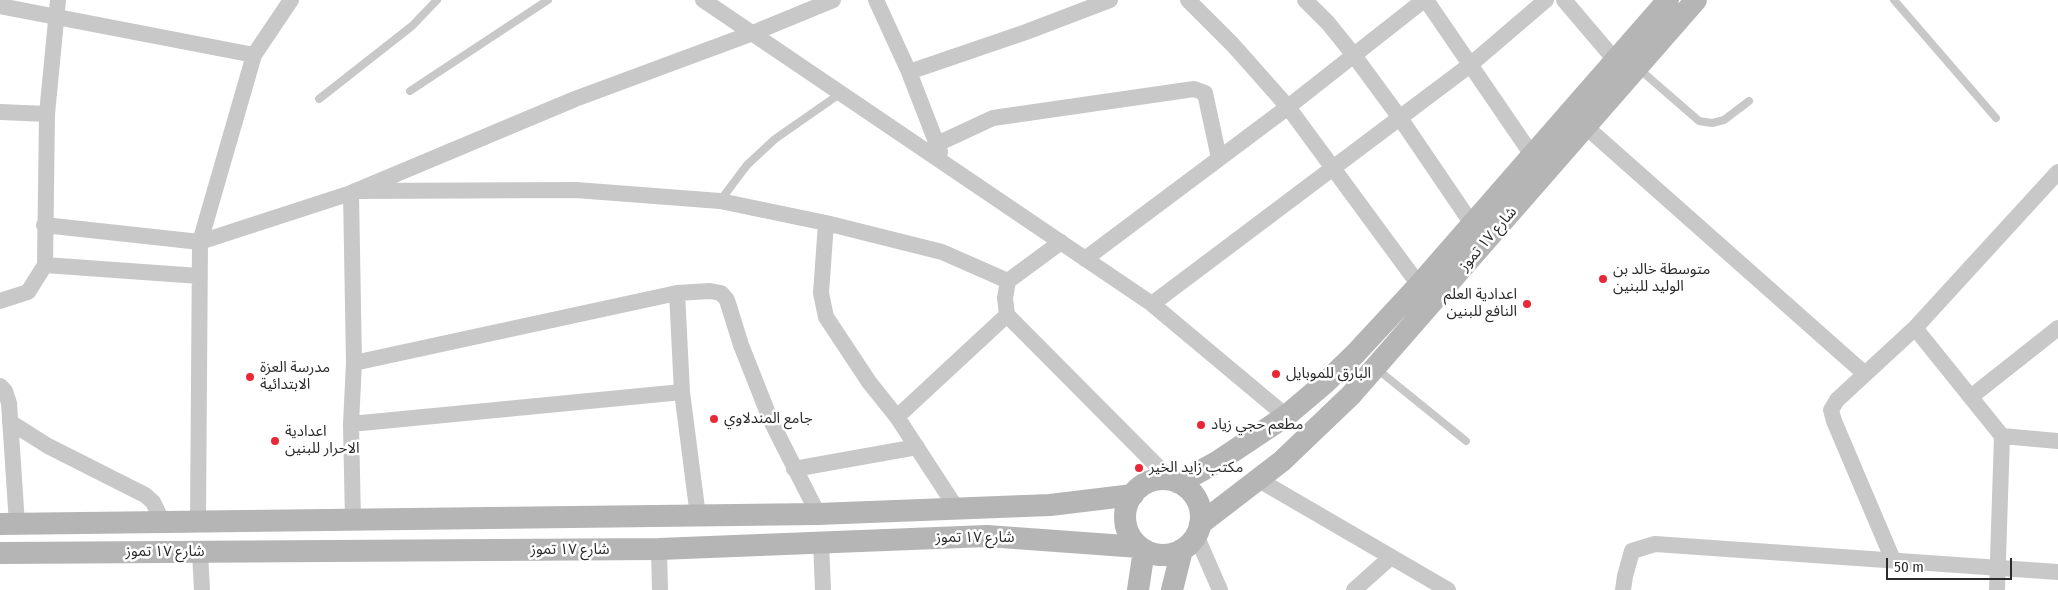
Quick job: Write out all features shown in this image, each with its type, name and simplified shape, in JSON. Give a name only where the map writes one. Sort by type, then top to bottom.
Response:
[{"type":"main road","name":"شارع ١٧ تموز","points":[[1175,482],[1232,452],[1286,416],[1356,354],[1419,285],[1668,0]]},
{"type":"main road","name":"شارع ١٧ تموز","points":[[1193,536],[1325,421],[1375,368],[1696,0]]},
{"type":"main road","points":[[1172,590],[1193,536],[1201,515],[1194,496],[1175,482],[1161,480],[1150,482],[1140,487],[1127,505],[1125,516],[1126,528],[1131,538],[1141,548],[1156,554],[1170,554],[1193,536]]},
{"type":"main road","name":"شارع ١٧ تموز","points":[[8,524],[198,520],[354,521],[818,514],[1050,505],[1133,495]]},
{"type":"main road","name":"شارع ١٧ تموز","points":[[0,553],[659,549],[988,536],[1141,548]]},
{"type":"main road","points":[[1138,590],[1141,548]]},
{"type":"street","points":[[0,301],[28,292],[45,265],[44,225],[47,114],[58,0]]},
{"type":"street","points":[[198,520],[200,242],[254,55],[291,0]]},
{"type":"street","points":[[703,0],[1152,304],[1286,416]]},
{"type":"street","points":[[876,0],[909,72],[946,164]]},
{"type":"street","points":[[909,72],[1026,32],[1110,0]]},
{"type":"street","points":[[1188,0],[1233,45],[1288,106],[1419,285]]},
{"type":"street","points":[[1305,0],[1328,23],[1354,54],[1472,224]]},
{"type":"street","points":[[1085,259],[1425,0],[1532,155]]},
{"type":"street","points":[[1152,304],[1470,65],[1546,0]]},
{"type":"street","points":[[1564,0],[1615,60]]},
{"type":"street","points":[[44,225],[200,242],[353,192],[575,99],[753,33],[828,1]]},
{"type":"street","points":[[0,6],[254,55]]},
{"type":"street","points":[[937,144],[993,118],[1194,89],[1205,93],[1219,158]]},
{"type":"street","points":[[0,112],[47,114]]},
{"type":"street","points":[[1585,126],[1865,374]]},
{"type":"street","points":[[1893,560],[1831,410],[1837,400],[1915,328],[2058,172]]},
{"type":"street","points":[[353,192],[576,190],[720,201],[826,222],[942,252],[1008,281]]},
{"type":"street","points":[[353,192],[354,363],[351,424],[354,521]]},
{"type":"street","points":[[826,222],[821,293],[826,317],[869,382],[897,417],[957,509]]},
{"type":"street","points":[[1061,242],[1008,281],[1005,298],[1007,315],[1175,482]]},
{"type":"street","points":[[45,265],[200,276]]},
{"type":"street","points":[[354,363],[677,293],[710,291],[721,294],[727,300],[741,345],[767,412],[818,514]]},
{"type":"street","points":[[677,293],[682,392],[698,516]]},
{"type":"street","points":[[897,417],[1007,315]]},
{"type":"street","points":[[1915,328],[1972,396],[2002,436],[1998,590]]},
{"type":"street","points":[[1972,396],[2058,328]]},
{"type":"street","points":[[0,386],[9,404],[10,422],[6,451],[8,524]]},
{"type":"street","points":[[351,424],[682,392]]},
{"type":"street","points":[[10,422],[48,446],[145,495],[153,502],[162,521]]},
{"type":"street","points":[[2002,436],[2058,441]]},
{"type":"street","points":[[794,469],[916,447]]},
{"type":"street","points":[[1259,480],[1448,590]]},
{"type":"street","points":[[1193,536],[1220,590]]},
{"type":"street","points":[[821,542],[823,590]]},
{"type":"street","points":[[1623,590],[1632,551],[1655,544],[2058,572]]},
{"type":"street","points":[[659,549],[660,590]]},
{"type":"street","points":[[200,552],[202,590]]},
{"type":"street","points":[[1354,590],[1391,557]]},
{"type":"lane","points":[[318,99],[412,26],[437,0]]},
{"type":"lane","points":[[410,90],[548,0]]},
{"type":"lane","points":[[1894,0],[1996,118]]},
{"type":"lane","points":[[1637,67],[1699,121],[1712,123],[1724,120],[1749,101]]},
{"type":"lane","points":[[720,201],[747,165],[775,139],[841,93]]},
{"type":"lane","points":[[1375,368],[1466,441]]},
{"type":"place","name":"متوسطة خالد بن الوليد للبنين","points":[[1603,279]]},
{"type":"place","name":"اعدادية العلم النافع للبنين","points":[[1527,304]]},
{"type":"place","name":"البارق للموبايل","points":[[1276,374]]},
{"type":"place","name":"مدرسة العزة الابتدائية","points":[[250,377]]},
{"type":"place","name":"جامع المندلاوي","points":[[714,419]]},
{"type":"place","name":"مطعم حجي زياد","points":[[1201,425]]},
{"type":"place","name":"اعدادية الاحرار للبنين","points":[[275,441]]},
{"type":"place","name":"مكتب زايد الخير","points":[[1139,468]]}]
